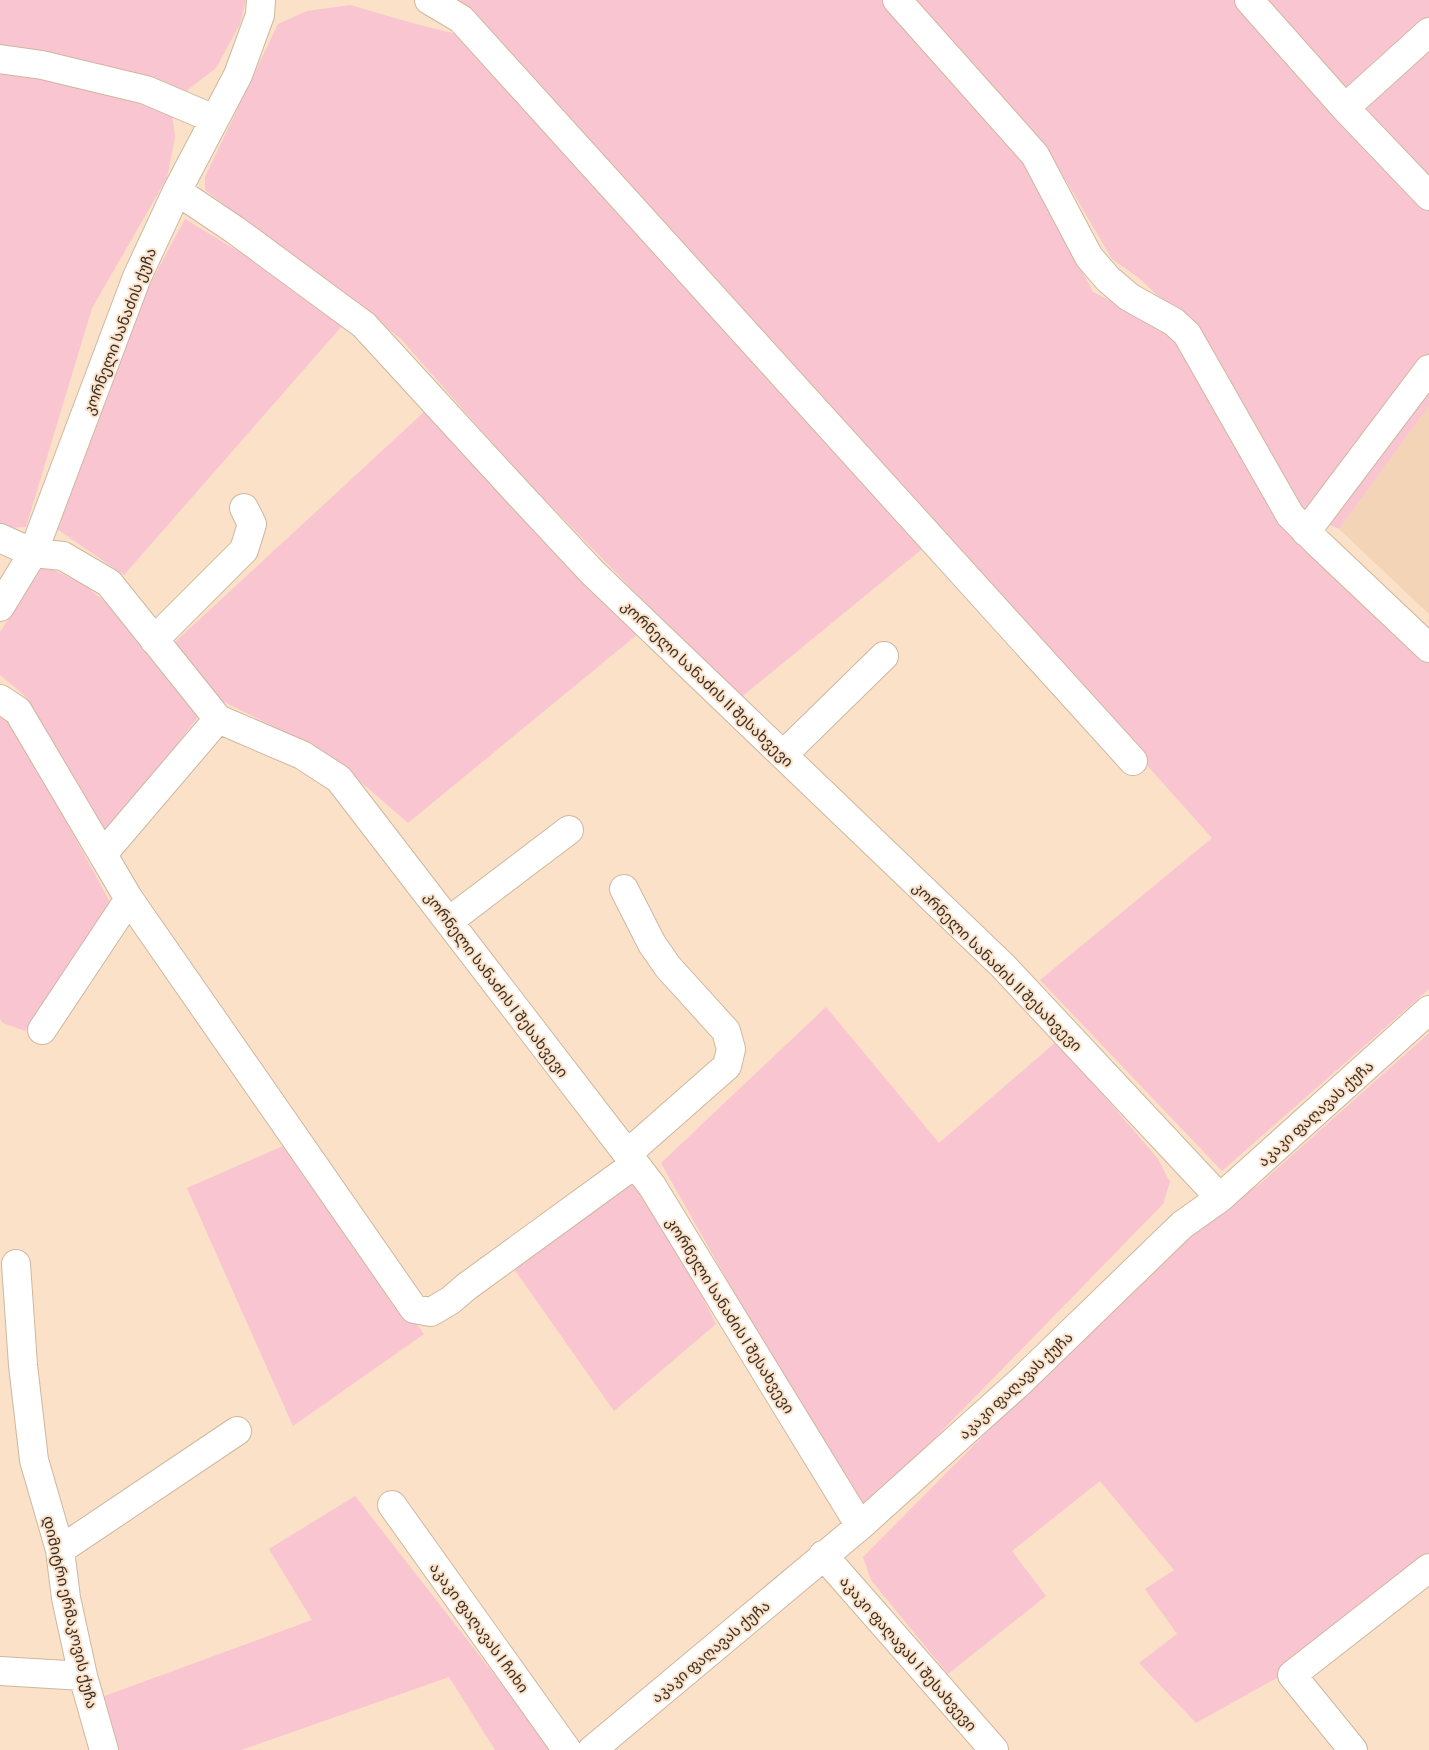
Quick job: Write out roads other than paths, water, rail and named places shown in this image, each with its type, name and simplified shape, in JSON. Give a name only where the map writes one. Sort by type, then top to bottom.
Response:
[{"type":"street","points":[[429,0],[461,19],[1133,761]]},
{"type":"street","points":[[897,0],[1035,155],[1089,257],[1108,279],[1129,297],[1174,322],[1187,334],[1290,515],[1429,648]]},
{"type":"street","points":[[1250,0],[1345,108],[1429,196]]},
{"type":"street","name":"კორნელი სანაძის ქუჩა","points":[[0,607],[33,553],[89,408],[136,277],[177,191],[238,75],[267,5]]},
{"type":"street","points":[[1345,108],[1429,32]]},
{"type":"street","points":[[0,59],[42,64],[146,90],[214,118]]},
{"type":"street","name":"კორნელი სანაძის II შესახვევი","points":[[177,191],[235,230],[364,325],[592,572],[1003,966],[1220,1198]]},
{"type":"street","points":[[1306,532],[1429,369]]},
{"type":"street","points":[[154,640],[244,550],[252,524],[244,508]]},
{"type":"street","name":"კორნელი სანაძის I შესახვევი","points":[[0,538],[33,553],[63,556],[109,583],[218,719],[302,755],[339,778],[652,1186],[860,1526]]},
{"type":"street","points":[[783,755],[884,656]]},
{"type":"street","points":[[0,699],[18,712],[129,899],[414,1309],[431,1312],[451,1300],[631,1159],[727,1066],[731,1049],[726,1030],[668,967],[652,944],[624,889]]},
{"type":"street","points":[[104,854],[218,719]]},
{"type":"street","points":[[449,921],[569,830]]},
{"type":"street","points":[[42,1030],[129,899]]},
{"type":"street","name":"აკაკი ფაღავას ქუჩა","points":[[592,1750],[618,1741],[823,1555],[860,1526],[1021,1381],[1182,1225],[1220,1198],[1429,1010]]},
{"type":"street","name":"დიმიტრი ერმაკოვის ქუჩა","points":[[16,1264],[22,1365],[34,1460],[60,1550],[66,1598],[82,1676],[104,1750]]},
{"type":"street","points":[[60,1550],[237,1431]]},
{"type":"street","name":"აკაკი ფაღავას I ჩიხი","points":[[392,1505],[567,1750]]},
{"type":"street","name":"აკაკი ფაღავას I შესახვევი","points":[[823,1555],[994,1750]]},
{"type":"street","points":[[1354,1750],[1292,1675],[1429,1568]]},
{"type":"street","points":[[0,1671],[82,1676]]}]
